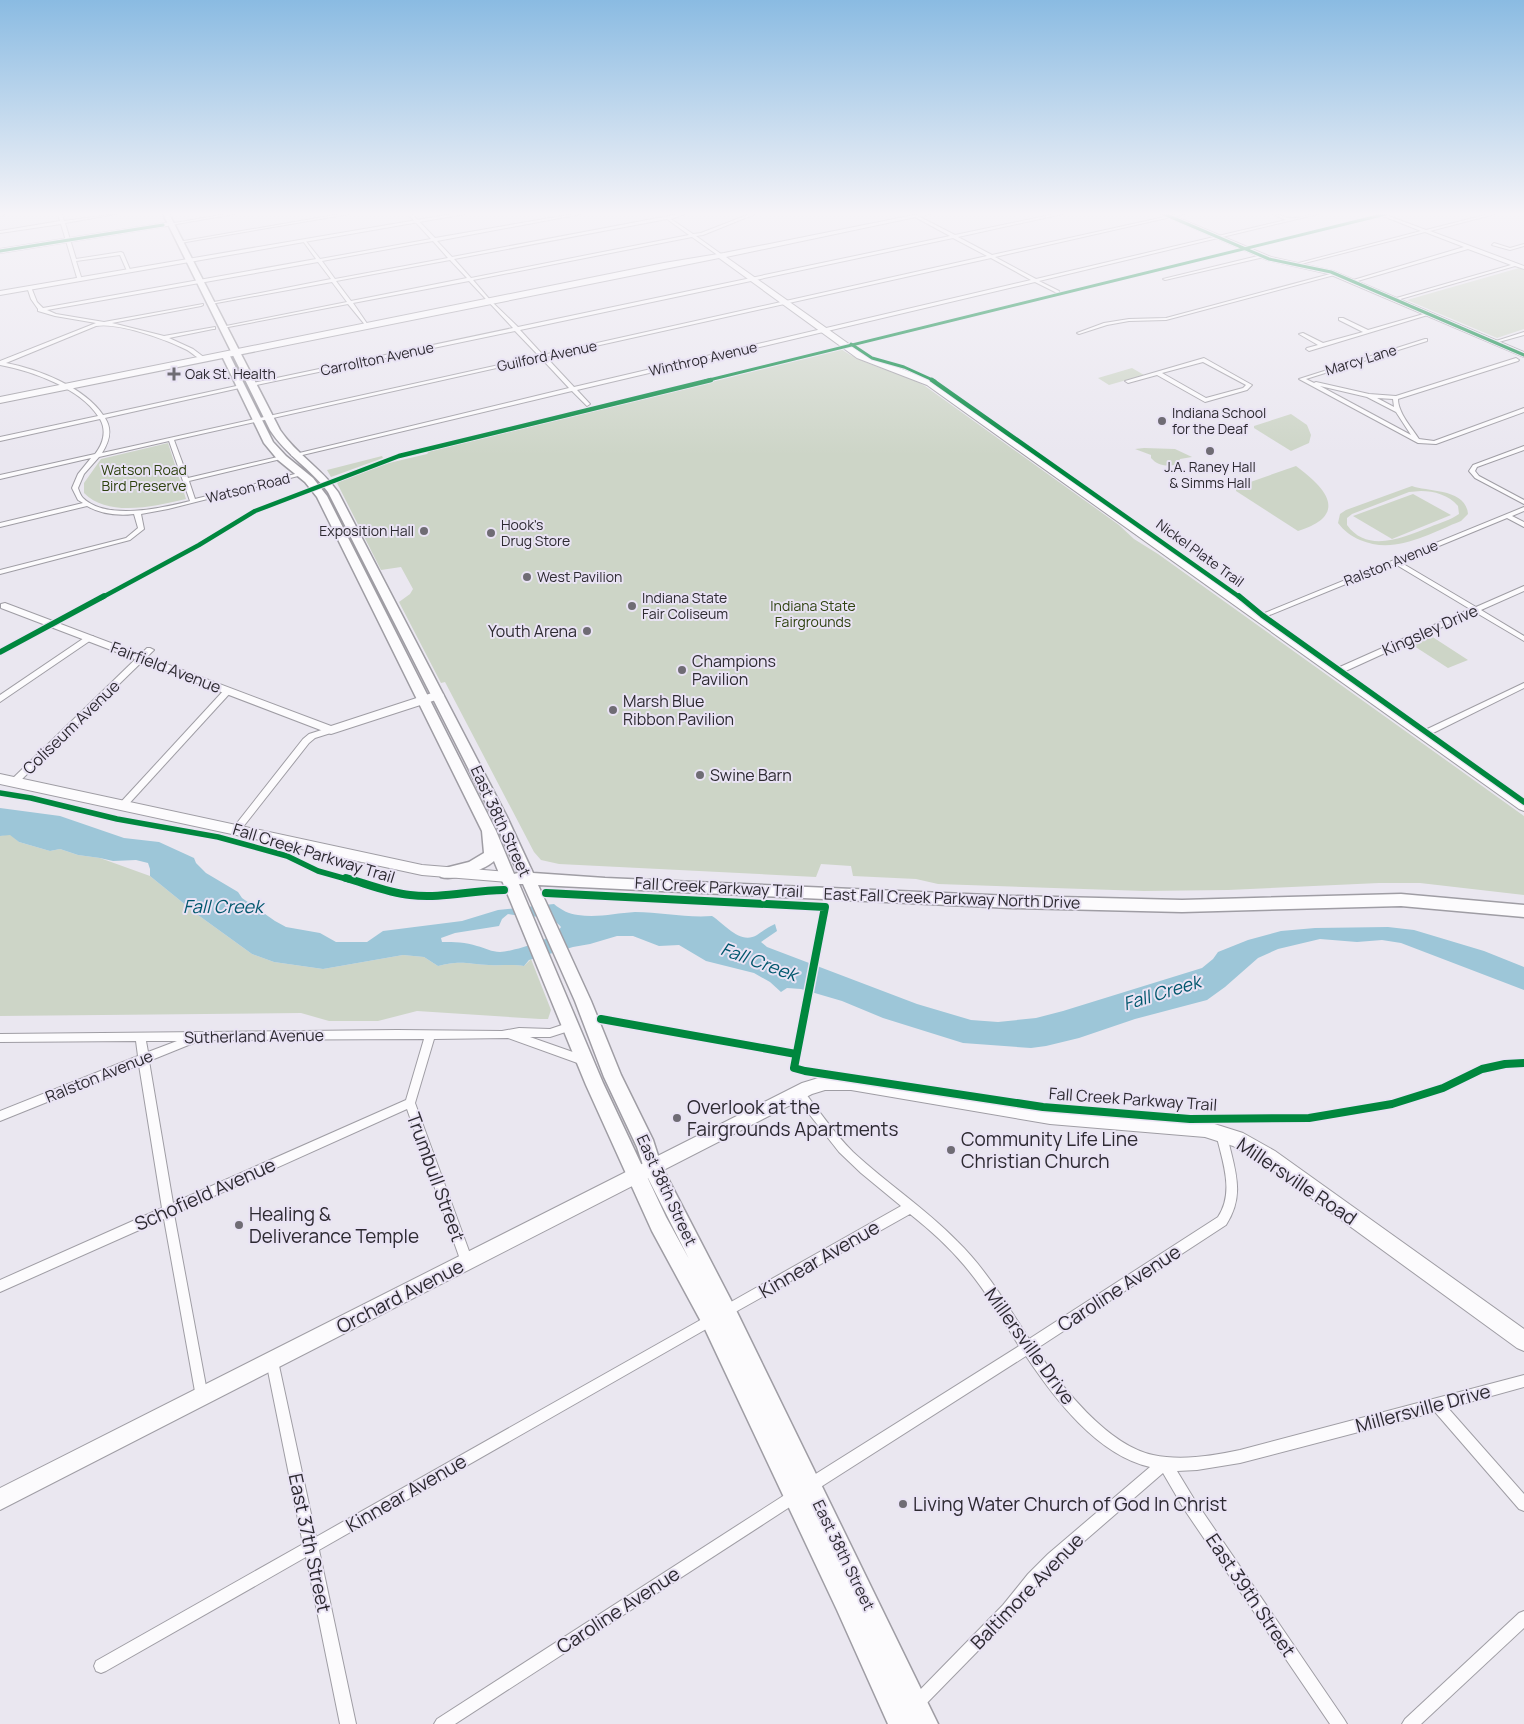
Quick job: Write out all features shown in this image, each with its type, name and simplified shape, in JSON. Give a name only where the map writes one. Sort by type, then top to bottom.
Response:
[{"type":"main road","points":[[197,294],[209,320]]},
{"type":"main road","name":"East 38th Street","points":[[207,294],[280,439],[294,455],[314,470],[330,487],[483,782],[583,1001],[614,1077],[646,1146],[645,1172]]},
{"type":"main road","points":[[0,400],[522,294]]},
{"type":"main road","points":[[774,294],[866,359],[930,383],[1524,806]]},
{"type":"main road","points":[[1384,294],[1524,355]]},
{"type":"main road","points":[[301,339],[490,301]]},
{"type":"main road","name":"East 38th Street","points":[[220,343],[269,443],[282,458],[303,474],[322,496],[489,831],[585,1061],[645,1172],[803,1490],[906,1719]]},
{"type":"main road","name":"Fairfield Avenue","points":[[2,606],[90,638],[146,654],[228,691],[331,730]]},
{"type":"main road","points":[[331,730],[438,695]]},
{"type":"main road","name":"East Fall Creek Parkway North Drive","points":[[0,779],[383,863],[446,873],[605,884],[1011,902],[1182,906],[1401,900],[1524,911]]},
{"type":"main road","points":[[446,873],[480,864],[490,856],[492,846],[489,831]]},
{"type":"main road","name":"Millersville Road","points":[[799,1092],[825,1083],[843,1082],[1050,1116],[1205,1129],[1237,1138],[1264,1154],[1524,1341]]},
{"type":"main road","name":"Orchard Avenue","points":[[0,1499],[799,1092]]},
{"type":"street","points":[[31,294],[34,304],[40,310],[56,315],[132,329],[162,338],[189,349],[203,359]]},
{"type":"street","points":[[40,310],[127,294]]},
{"type":"street","points":[[211,303],[257,294]]},
{"type":"street","points":[[344,294],[366,325]]},
{"type":"street","points":[[223,326],[389,294]]},
{"type":"street","points":[[484,294],[587,404]]},
{"type":"street","name":"Carrollton Avenue","points":[[252,385],[680,294]]},
{"type":"street","name":"Guilford Avenue","points":[[0,477],[824,294]]},
{"type":"street","name":"Winthrop Avenue","points":[[294,455],[975,294]]},
{"type":"street","points":[[1079,333],[1112,323],[1166,319],[1259,294]]},
{"type":"street","points":[[1395,299],[1411,294]]},
{"type":"street","points":[[1309,349],[1429,314]]},
{"type":"street","points":[[1341,319],[1368,332]]},
{"type":"street","points":[[0,363],[71,333],[101,323],[209,320]]},
{"type":"street","points":[[162,338],[209,320]]},
{"type":"street","points":[[1495,342],[1524,333]]},
{"type":"street","points":[[1301,334],[1322,345]]},
{"type":"street","name":"Marcy Lane","points":[[1418,441],[1302,379],[1425,340]]},
{"type":"street","name":"Marcy Lane","points":[[1516,360],[1515,358],[1524,355]]},
{"type":"street","points":[[1128,381],[1204,360],[1249,385],[1245,389],[1205,400],[1158,373]]},
{"type":"street","name":"Marcy Lane","points":[[1306,382],[1369,396],[1396,398],[1516,360],[1524,360]]},
{"type":"street","points":[[0,363],[31,370],[65,387],[86,401],[102,417],[106,424],[107,435],[97,456],[81,474],[76,485],[78,497],[88,504]]},
{"type":"street","points":[[0,439],[241,388]]},
{"type":"street","name":"Marcy Lane","points":[[1369,396],[1398,411]]},
{"type":"street","name":"Marcy Lane","points":[[1396,398],[1398,411],[1418,441]]},
{"type":"street","points":[[1418,441],[1434,443],[1524,410]]},
{"type":"street","points":[[171,439],[193,501]]},
{"type":"street","points":[[1524,448],[1473,467],[1472,472],[1524,502]]},
{"type":"street","points":[[186,480],[282,458]]},
{"type":"street","name":"Watson Road","points":[[88,504],[110,511],[137,512],[193,501],[303,474]]},
{"type":"street","points":[[0,524],[88,504]]},
{"type":"street","name":"Ralston Avenue","points":[[1258,616],[1524,509]]},
{"type":"street","points":[[0,572],[128,539],[135,535],[141,527],[137,512]]},
{"type":"street","points":[[1507,516],[1524,525]]},
{"type":"street","points":[[1395,561],[1524,639]]},
{"type":"street","points":[[368,590],[382,586]]},
{"type":"street","name":"Kingsley Drive","points":[[1336,672],[1524,588]]},
{"type":"street","points":[[0,699],[90,638]]},
{"type":"street","name":"Coliseum Avenue","points":[[14,782],[146,654]]},
{"type":"street","points":[[1424,734],[1524,685]]},
{"type":"street","points":[[123,805],[228,691]]},
{"type":"street","points":[[236,830],[306,741],[312,736],[331,730]]},
{"type":"street","name":"Sutherland Avenue","points":[[0,1038],[508,1034],[519,1032],[550,1033],[571,1026]]},
{"type":"street","name":"Trumbull Street","points":[[430,1034],[410,1103],[467,1262]]},
{"type":"street","name":"Sutherland Avenue","points":[[508,1034],[585,1061]]},
{"type":"street","name":"Ralston Avenue","points":[[0,1116],[198,1036]]},
{"type":"street","points":[[140,1037],[168,1210],[202,1397]]},
{"type":"street","name":"Millersville Drive","points":[[799,1092],[844,1150],[942,1234],[968,1260],[1055,1387],[1090,1424],[1114,1442],[1138,1456],[1165,1463],[1200,1463],[1229,1459],[1438,1406],[1524,1381]]},
{"type":"street","name":"Schofield Avenue","points":[[0,1286],[410,1103]]},
{"type":"street","name":"Caroline Avenue","points":[[442,1724],[1222,1221],[1229,1210],[1233,1198],[1221,1133]]},
{"type":"street","name":"Kinnear Avenue","points":[[101,1666],[911,1207]]},
{"type":"street","name":"East 37th Street","points":[[272,1361],[348,1724]]},
{"type":"street","points":[[1438,1406],[1524,1504]]},
{"type":"street","name":"Baltimore Avenue","points":[[906,1719],[1008,1610],[1032,1579],[1165,1463]]},
{"type":"street","name":"East 39th Street","points":[[1165,1463],[1189,1504],[1339,1724]]},
{"type":"street","points":[[1410,1724],[1524,1618]]},
{"type":"green space","points":[[1426,294],[1524,294],[1524,329],[1497,338],[1407,300]]},
{"type":"green space","name":"Indiana State Fairgrounds","points":[[841,349],[872,365],[904,376],[925,386],[1119,525],[1134,539],[1158,554],[1524,816],[1524,895],[1420,883],[1144,891],[938,884],[916,879],[853,876],[851,866],[821,864],[816,877],[559,864],[541,860],[534,852],[445,682],[441,683],[399,602],[410,594],[413,589],[401,567],[381,570],[336,481],[372,467],[427,454],[432,448]]},
{"type":"green space","points":[[1132,368],[1144,375],[1109,385],[1098,378]]},
{"type":"green space","points":[[1291,414],[1307,425],[1311,435],[1309,443],[1291,451],[1254,428],[1254,426]]},
{"type":"green space","name":"Watson Road Bird Preserve","points":[[168,443],[186,499],[147,507],[119,508],[94,501],[84,493],[84,483],[101,459]]},
{"type":"green space","points":[[1135,449],[1175,449],[1192,457],[1180,459],[1178,464],[1163,465],[1154,461],[1151,455]]},
{"type":"green space","points":[[382,456],[383,458],[331,477],[327,470]]},
{"type":"green space","points":[[1296,466],[1317,484],[1324,492],[1328,501],[1328,509],[1324,517],[1314,525],[1298,531],[1236,491],[1236,487]]},
{"type":"green space","points":[[1412,486],[1453,495],[1466,506],[1468,514],[1461,521],[1424,537],[1399,544],[1386,545],[1360,540],[1345,531],[1338,523],[1340,514],[1346,510]],"holes":[[[1426,491],[1441,494],[1450,499],[1458,506],[1459,514],[1449,520],[1387,541],[1365,539],[1356,534],[1347,525],[1347,518],[1352,514],[1409,492]]]},
{"type":"green space","points":[[1413,494],[1451,515],[1392,539],[1353,516]]},
{"type":"green space","points":[[1430,635],[1468,660],[1448,668],[1411,644]]},
{"type":"green space","points":[[10,834],[19,842],[50,851],[60,849],[78,855],[100,858],[150,876],[198,915],[252,954],[274,962],[323,969],[403,955],[424,957],[438,966],[458,963],[524,966],[531,959],[551,1010],[548,1019],[417,1011],[378,1021],[329,1021],[301,1013],[0,1016],[0,836]]},
{"type":"water","name":"Fall Creek","points":[[0,808],[60,816],[124,838],[159,842],[194,858],[196,863],[206,873],[238,892],[242,898],[275,921],[286,927],[320,933],[336,942],[367,942],[383,931],[462,921],[498,910],[554,904],[568,913],[585,916],[635,912],[712,916],[733,932],[745,937],[757,935],[775,924],[777,931],[761,942],[767,947],[917,1004],[971,1020],[998,1022],[1036,1018],[1063,1011],[1202,968],[1218,952],[1248,940],[1281,931],[1315,928],[1388,927],[1414,930],[1484,951],[1524,967],[1524,990],[1401,943],[1382,940],[1357,942],[1320,939],[1278,949],[1258,958],[1207,1000],[1135,1019],[1079,1038],[1031,1048],[963,1043],[883,1018],[842,1001],[801,989],[787,988],[781,992],[770,982],[754,973],[706,961],[679,945],[659,946],[633,936],[617,936],[573,947],[529,960],[524,966],[458,963],[438,966],[424,957],[403,955],[323,969],[274,962],[252,954],[198,915],[150,876],[148,863],[136,860],[113,861],[78,855],[60,849],[50,851],[19,842],[10,835],[0,836]],"holes":[[[508,914],[544,918],[557,923],[561,927],[557,932],[542,940],[524,947],[500,952],[469,944],[442,942],[441,938],[455,933],[499,926],[502,919]]]},
{"type":"cycle path","points":[[0,652],[199,545],[255,511],[399,456],[1058,294]]},
{"type":"cycle path","points":[[1383,294],[1524,355]]},
{"type":"cycle path","name":"Nickel Plate Trail","points":[[851,344],[872,358],[904,367],[935,381],[1011,434],[1037,455],[1051,462],[1233,591],[1262,615],[1524,802]]},
{"type":"cycle path","name":"Fall Creek Parkway Trail","points":[[0,793],[31,798],[117,819],[218,837],[287,856],[318,871],[409,895],[432,896],[483,890],[504,890]]},
{"type":"cycle path","name":"Fall Creek Parkway Trail","points":[[546,893],[825,907],[794,1068],[805,1071],[1043,1107],[1190,1119],[1309,1118],[1392,1104],[1443,1088],[1482,1069],[1505,1064],[1524,1063]]},
{"type":"cycle path","points":[[601,1019],[796,1054]]},
{"type":"place","name":"Oak St. Health","points":[[174,374]]},
{"type":"place","name":"Indiana School for the Deaf","points":[[1162,421]]},
{"type":"place","name":"J.A. Raney Hall & Simms Hall","points":[[1210,451]]},
{"type":"place","name":"Exposition Hall","points":[[424,531]]},
{"type":"place","name":"Hook's Drug Store","points":[[491,533]]},
{"type":"place","name":"West Pavilion","points":[[527,577]]},
{"type":"place","name":"Indiana State Fair Coliseum","points":[[632,606]]},
{"type":"place","name":"Youth Arena","points":[[587,631]]},
{"type":"place","name":"Champions Pavilion","points":[[682,670]]},
{"type":"place","name":"Marsh Blue Ribbon Pavilion","points":[[613,710]]},
{"type":"place","name":"Swine Barn","points":[[700,775]]},
{"type":"place","name":"Overlook at the Fairgrounds Apartments","points":[[677,1118]]},
{"type":"place","name":"Community Life Line Christian Church","points":[[951,1150]]},
{"type":"place","name":"Healing & Deliverance Temple","points":[[239,1225]]},
{"type":"place","name":"Living Water Church of God In Christ","points":[[903,1504]]}]
